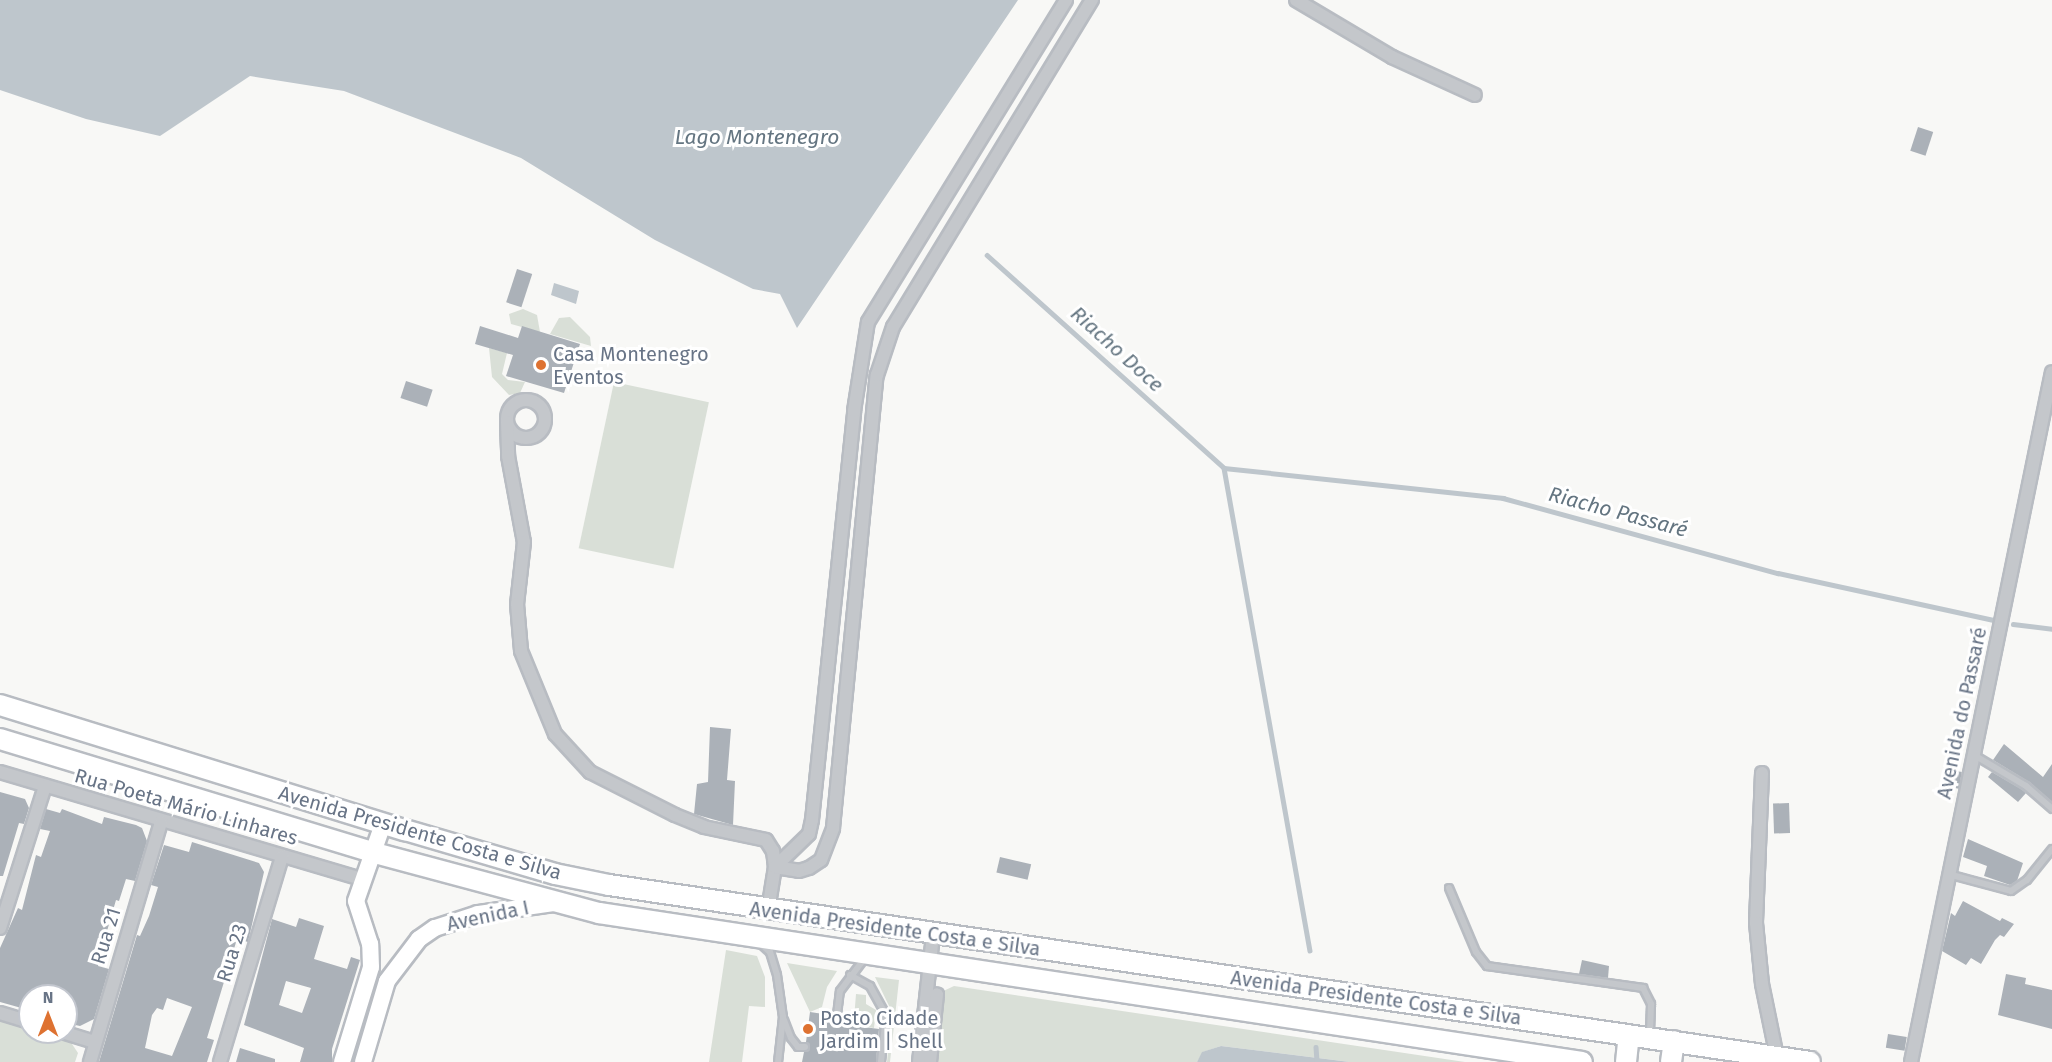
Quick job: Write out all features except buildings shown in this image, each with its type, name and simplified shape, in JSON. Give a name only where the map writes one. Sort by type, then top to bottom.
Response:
[{"type":"main road","name":"Avenida Presidente Costa e Silva","points":[[0,705],[382,824],[555,874],[933,935],[1650,1037],[1810,1062]]},
{"type":"main road","points":[[6,741],[22,711]]},
{"type":"main road","name":"Avenida Presidente Costa e Silva","points":[[6,741],[375,853],[554,903],[757,939],[1582,1062]]},
{"type":"main road","points":[[1626,1062],[1629,1035]]},
{"type":"main road","points":[[1671,1062],[1674,1041]]},
{"type":"street","points":[[775,867],[809,834],[812,820],[854,411],[868,322],[1066,0]]},
{"type":"street","points":[[775,867],[799,871],[821,860],[833,828],[877,375],[893,327],[1092,0]]},
{"type":"street","points":[[1296,0],[1392,57],[1475,94]]},
{"type":"street","name":"Avenida do Passaré","points":[[1911,1062],[2052,372]]},
{"type":"street","points":[[507,422],[510,475],[524,542],[517,604],[520,651],[555,734],[590,772],[675,815],[704,827],[766,840],[773,851],[775,867],[768,910]]},
{"type":"street","name":"Rua Poeta Mário Linhares","points":[[0,772],[161,822],[362,879]]},
{"type":"street","points":[[1762,773],[1756,923],[1762,984],[1776,1057]]},
{"type":"street","points":[[0,928],[45,786]]},
{"type":"street","name":"Rua 21","points":[[90,1062],[161,822]]},
{"type":"street","points":[[342,1062],[371,967],[370,944],[356,901],[362,879],[375,853],[382,824]]},
{"type":"street","name":"Rua 23","points":[[220,1062],[282,856]]},
{"type":"street","name":"Avenida I","points":[[363,1062],[387,981],[419,939],[435,928],[478,914],[554,903]]},
{"type":"street","points":[[919,1062],[933,935]]},
{"type":"street","points":[[930,1062],[937,994]]},
{"type":"street","points":[[0,1013],[18,1018]]},
{"type":"street","points":[[78,1037],[95,1042]]},
{"type":"lane","points":[[1973,754],[2026,786],[2052,809]]},
{"type":"lane","points":[[1948,874],[2011,891],[2027,880],[2052,849]]},
{"type":"lane","points":[[1449,888],[1476,952],[1487,966],[1643,988],[1651,1004],[1650,1037]]},
{"type":"lane","points":[[757,939],[770,952],[777,975],[783,1017],[791,1038],[798,1047],[805,1047]]},
{"type":"lane","points":[[836,1023],[840,991],[850,975],[868,955]]},
{"type":"lane","points":[[850,975],[870,986],[886,1015],[881,1062]]},
{"type":"lane","points":[[778,1062],[783,1017]]},
{"type":"shaded area","points":[[523,309],[537,315],[540,332],[511,324],[509,314]]},
{"type":"shaded area","points":[[570,317],[590,337],[591,346],[550,334],[559,318]]},
{"type":"shaded area","points":[[489,348],[507,353],[502,374],[508,380],[525,382],[520,393],[509,395],[492,377]]},
{"type":"shaded area","points":[[614,382],[709,402],[674,568],[579,548]]},
{"type":"shaded area","points":[[726,950],[757,956],[765,977],[765,1007],[749,1006],[742,1062],[709,1062]]},
{"type":"shaded area","points":[[787,963],[837,971],[827,987],[822,1007],[810,1012]]},
{"type":"shaded area","points":[[875,977],[899,980],[890,1062],[887,1062],[892,1012]]},
{"type":"shaded area","points":[[954,986],[1465,1062],[1350,1062],[1221,1046],[1203,1052],[1197,1062],[930,1062],[937,994]]},
{"type":"shaded area","points":[[856,994],[866,995],[866,1004],[876,1010],[874,1028],[845,1023],[845,1018],[854,1019]]},
{"type":"shaded area","points":[[0,1021],[18,1026],[18,1044],[72,1044],[78,1053],[75,1062],[0,1062]]},
{"type":"water","name":"Lago Montenegro","points":[[0,0],[1018,0],[797,328],[780,294],[753,289],[655,240],[521,158],[344,91],[250,76],[160,136],[86,119],[0,90]]},
{"type":"water","points":[[554,283],[579,291],[576,304],[551,295]]},
{"type":"water","points":[[1221,1046],[1350,1062],[1197,1062],[1202,1052]]},
{"type":"waterway","name":"Riacho Doce","points":[[987,255],[1224,468]]},
{"type":"waterway","name":"Riacho Passaré","points":[[1224,468],[1503,498],[1778,573],[1998,621]]},
{"type":"waterway","points":[[1224,468],[1310,950]]},
{"type":"waterway","name":"Riacho Passaré","points":[[2013,624],[2052,629]]},
{"type":"waterway","points":[[1316,1047],[1317,1062]]},
{"type":"place","name":"Casa Montenegro Eventos","points":[[541,365]]},
{"type":"place","name":"Posto Cidade Jardim | Shell","points":[[808,1029]]}]
